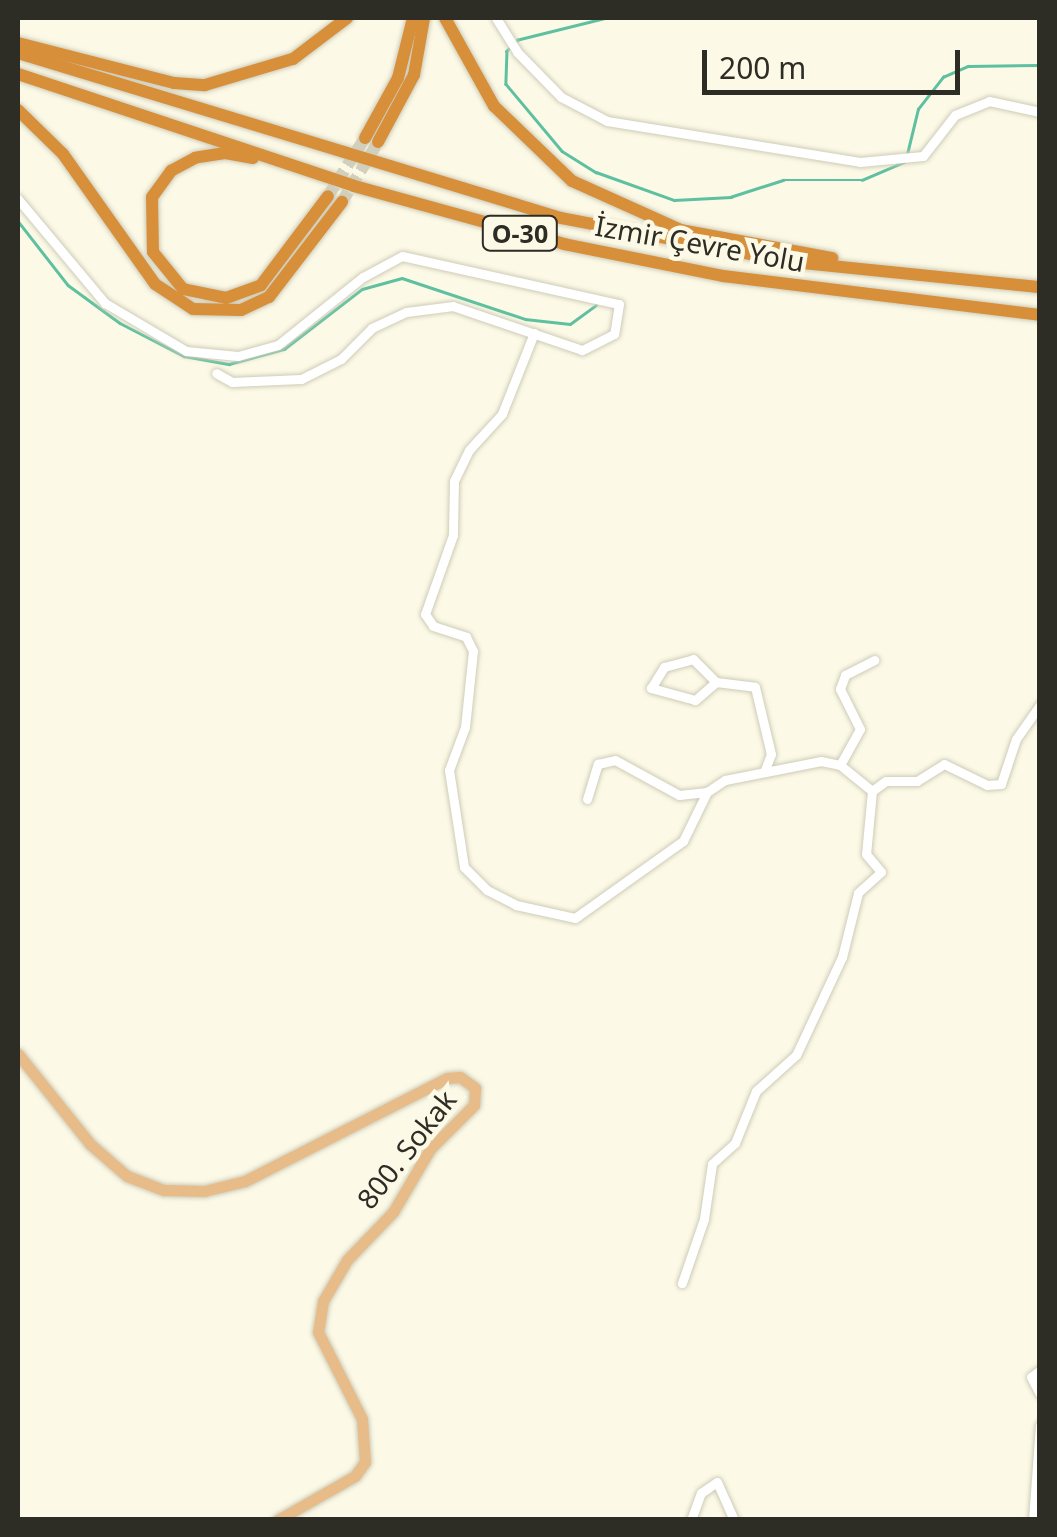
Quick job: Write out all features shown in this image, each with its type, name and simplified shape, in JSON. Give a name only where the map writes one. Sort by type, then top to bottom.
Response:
[{"type":"highway","points":[[18,43],[174,83],[205,85],[293,59],[347,18]]},
{"type":"highway","points":[[413,18],[398,78],[372,140],[414,76],[424,18]]},
{"type":"highway","points":[[445,18],[474,78],[516,134],[602,199],[681,230],[938,276]]},
{"type":"highway","name":"İzmir Çevre Yolu","points":[[18,53],[561,218],[792,262],[1040,287]]},
{"type":"highway","name":"İzmir Çevre Yolu","points":[[18,74],[354,186],[652,264],[1040,315]]},
{"type":"highway","points":[[18,110],[63,154],[154,284],[193,309],[242,310],[270,297],[342,202]]},
{"type":"highway","points":[[328,196],[276,271],[238,296],[183,289],[153,252],[152,197],[170,171],[196,158],[235,154],[354,186]]},
{"type":"main road","name":"800. Sokak","points":[[21,1057],[90,1144],[127,1176],[164,1190],[204,1191],[246,1180],[447,1078],[474,1088],[474,1105],[430,1149],[393,1212],[347,1260],[324,1300],[318,1332],[362,1419],[365,1462],[354,1476],[278,1520]]},
{"type":"street","points":[[497,18],[517,52],[561,97],[594,118],[841,161],[923,156],[968,107],[1010,101],[1040,112]]},
{"type":"street","points":[[18,200],[105,302],[186,350],[238,356],[278,344],[363,278],[402,256],[619,304],[614,334],[597,346],[582,350],[453,306],[372,328],[341,359],[301,379],[232,382],[216,372]]},
{"type":"street","points":[[534,334],[502,414],[469,450],[454,480],[453,535],[425,614],[432,626],[466,637],[473,651],[464,727],[449,770],[461,860],[487,890],[516,905],[566,918],[586,916],[683,841],[707,792]]},
{"type":"street","points":[[716,682],[695,700],[651,688],[664,668],[693,659],[716,682],[760,694],[770,754],[764,772]]},
{"type":"street","points":[[840,764],[860,729],[840,689],[845,675],[874,660]]},
{"type":"street","points":[[682,1283],[704,1219],[712,1164],[734,1143],[756,1091],[796,1055],[842,957],[858,893],[881,872],[866,854],[872,791],[886,780],[916,781],[944,764],[986,785],[1001,784],[1016,739],[1040,704]]},
{"type":"street","points":[[588,799],[598,764],[615,760],[679,796],[707,792],[743,774],[821,761],[840,764],[872,791]]},
{"type":"street","points":[[1040,1370],[1031,1377],[1040,1394]]},
{"type":"street","points":[[1033,1520],[1040,1425]]},
{"type":"street","points":[[691,1520],[702,1493],[717,1482],[734,1520]]},
{"type":"waterway","points":[[607,18],[518,40],[507,51],[506,84],[562,151],[596,172],[674,200],[731,197]]},
{"type":"waterway","points":[[907,154],[918,109],[943,77],[968,66],[1040,65]]},
{"type":"waterway","points":[[730,197],[783,180],[862,180],[904,162]]},
{"type":"waterway","points":[[18,221],[68,285],[120,323],[184,356],[229,364],[284,349],[362,289],[402,278],[525,319],[570,324],[596,305]]},
{"type":"tunnel","points":[[328,196],[365,138]]},
{"type":"tunnel","points":[[342,202],[378,142]]}]
